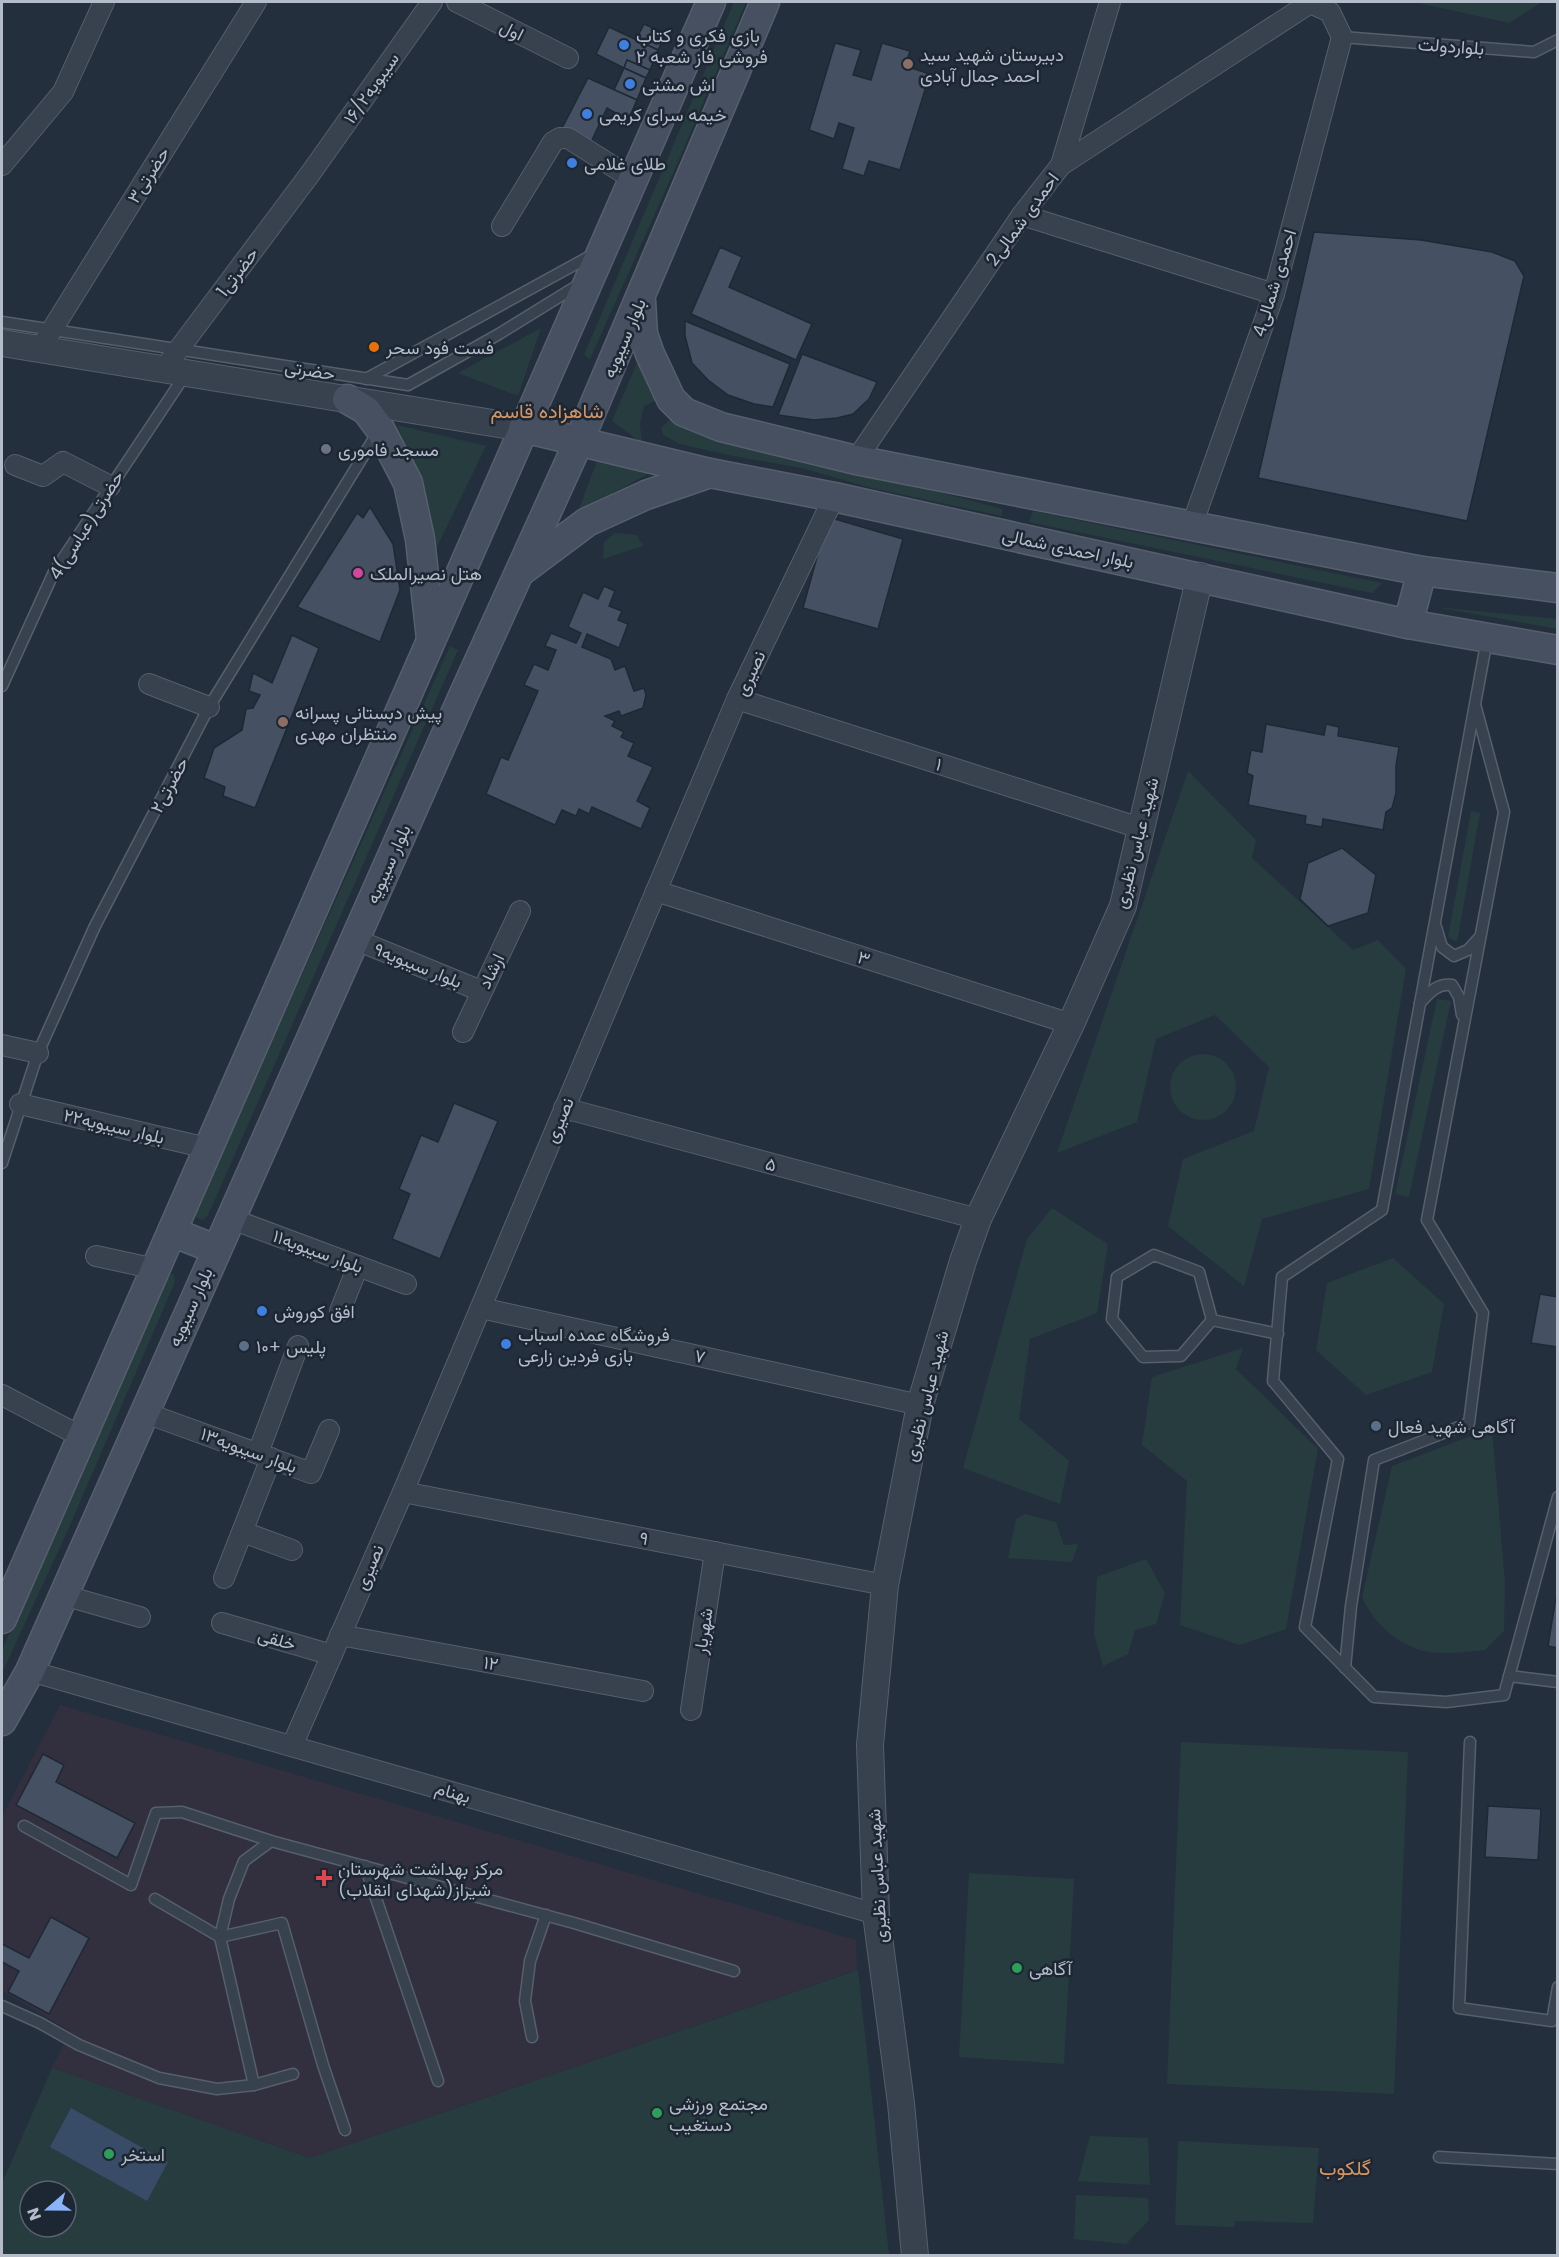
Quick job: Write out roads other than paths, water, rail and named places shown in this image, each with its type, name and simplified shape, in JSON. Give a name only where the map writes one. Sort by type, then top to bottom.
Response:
[{"type":"main road","points":[[2,1620],[207,1148],[591,277],[708,2]]},
{"type":"main road","name":"بلوار سیبویه","points":[[2,1721],[30,1671],[215,1250],[579,441],[765,2]]},
{"type":"main road","points":[[641,298],[643,334],[671,399],[684,412],[721,426],[856,460],[1422,571],[1557,588]]},
{"type":"main road","points":[[357,389],[366,410],[380,429],[408,483],[420,539],[432,640]]},
{"type":"main road","name":"بلوار احمدی شمالی","points":[[523,429],[710,473],[834,497],[1200,576],[1408,624],[1557,650]]},
{"type":"main road","points":[[518,574],[587,522],[645,495],[710,473]]},
{"type":"main road","points":[[1408,624],[1422,571]]},
{"type":"main road","points":[[172,1232],[215,1250]]},
{"type":"street","points":[[2,165],[63,92],[104,2]]},
{"type":"street","name":"حضرتی۳","points":[[46,339],[256,2]]},
{"type":"street","name":"سیبویه۱۶/۲","points":[[310,174],[432,2]]},
{"type":"street","name":"اول","points":[[457,2],[568,58]]},
{"type":"street","points":[[1061,165],[1110,2]]},
{"type":"street","name":"2احمدی شمالی","points":[[856,460],[1022,215],[1061,165],[1310,3],[1330,12],[1342,38]]},
{"type":"street","name":"4احمدی شمالی","points":[[1192,525],[1274,294],[1342,38]]},
{"type":"street","points":[[502,226],[553,142],[560,138],[568,138],[633,179]]},
{"type":"street","name":"1حضرتی","points":[[176,363],[310,174]]},
{"type":"street","points":[[1022,215],[1274,294]]},
{"type":"street","name":"حضرتی","points":[[2,342],[46,339],[176,363],[357,389],[523,429]]},
{"type":"street","points":[[15,465],[43,477],[63,462],[110,486]]},
{"type":"street","name":"نصیری","points":[[292,1746],[403,1492],[737,699],[834,497]]},
{"type":"street","name":"شهید عباس نظیری","points":[[915,2256],[901,2103],[876,1914],[870,1745],[885,1585],[920,1405],[963,1261],[978,1219],[1071,1024],[1123,906],[1200,576]]},
{"type":"street","points":[[149,684],[209,707]]},
{"type":"street","name":"۱","points":[[737,699],[1140,828]]},
{"type":"street","name":"۳","points":[[656,891],[1071,1024]]},
{"type":"street","name":"ارشاد","points":[[463,1032],[520,911]]},
{"type":"street","name":"بلوار سیبویه۹","points":[[354,939],[481,991]]},
{"type":"street","points":[[2,1045],[38,1053]]},
{"type":"street","name":"بلوار سیبویه۲۲","points":[[20,1104],[207,1148]]},
{"type":"street","name":"۵","points":[[564,1108],[978,1219]]},
{"type":"street","name":"بلوار سیبویه۱۱","points":[[230,1218],[406,1284]]},
{"type":"street","points":[[96,1256],[156,1269]]},
{"type":"street","points":[[340,1311],[358,1266]]},
{"type":"street","name":"۷","points":[[481,1308],[920,1405]]},
{"type":"street","points":[[224,1578],[243,1532],[298,1346]]},
{"type":"street","points":[[2,1395],[82,1437]]},
{"type":"street","name":"بلوار سیبویه۱۳","points":[[143,1412],[311,1473],[329,1430]]},
{"type":"street","name":"۹","points":[[403,1492],[885,1585]]},
{"type":"street","points":[[243,1532],[292,1550]]},
{"type":"street","name":"شهریار","points":[[691,1710],[715,1552]]},
{"type":"street","points":[[63,1595],[140,1617]]},
{"type":"street","name":"خلقی","points":[[222,1623],[332,1655]]},
{"type":"street","name":"۱۲","points":[[340,1635],[643,1691]]},
{"type":"street","name":"بهنام","points":[[30,1671],[876,1914]]},
{"type":"lane","name":"بلواردولت","points":[[1342,38],[1533,52],[1557,40]]},
{"type":"lane","points":[[357,389],[466,322],[603,249]]},
{"type":"lane","name":"حضرتی","points":[[357,389],[408,385],[499,334],[591,277]]},
{"type":"lane","name":"حضرتی","points":[[2,322],[46,339]]},
{"type":"lane","name":"4حضرتی(عباسی)","points":[[2,686],[54,572],[110,486],[176,363]]},
{"type":"lane","name":"حضرتی۲","points":[[2,1162],[38,1053],[95,926],[209,707],[380,429]]},
{"type":"lane","points":[[1488,638],[1382,1210],[1282,1277],[1273,1382],[1338,1459],[1305,1627],[1374,1696],[1446,1702],[1504,1695],[1557,1497]]},
{"type":"lane","points":[[1345,1668],[1351,1606],[1374,1460],[1469,1423],[1483,1313],[1427,1220],[1504,812],[1475,705]]},
{"type":"lane","points":[[1436,918],[1437,934],[1442,947],[1454,956],[1468,950],[1480,936]]},
{"type":"lane","points":[[1420,1004],[1433,989],[1444,984],[1452,985],[1459,997],[1463,1030]]},
{"type":"lane","points":[[1154,1255],[1200,1272],[1212,1320],[1181,1356],[1143,1357],[1112,1319],[1117,1277],[1154,1255]]},
{"type":"lane","points":[[1212,1320],[1278,1334]]},
{"type":"lane","points":[[1509,1676],[1557,1683]]},
{"type":"lane","points":[[1470,1742],[1459,2008],[1552,2021],[1557,1987]]},
{"type":"lane","points":[[24,1826],[131,1885],[156,1813],[182,1812],[271,1841],[546,1915],[734,1971]]},
{"type":"lane","points":[[254,2085],[220,1937],[229,1899],[244,1862],[271,1841]]},
{"type":"lane","points":[[365,1866],[438,2081]]},
{"type":"lane","points":[[155,1899],[220,1937],[282,1923],[323,2065],[345,2130]]},
{"type":"lane","points":[[532,2037],[525,2001],[530,1961],[546,1915]]},
{"type":"lane","points":[[2,2006],[80,2045],[159,2078],[217,2089],[254,2085],[293,2074]]},
{"type":"lane","points":[[1439,2157],[1557,2164]]},
{"type":"water","name":"استخر","points":[[71,2108],[168,2162],[147,2201],[50,2147]]},
{"type":"place","name":"بازی فکری و کتاب فروشی فاز شعبه ۲","points":[[624,45]]},
{"type":"place","name":"دبیرستان شهید سید احمد جمال آبادی","points":[[908,64]]},
{"type":"place","name":"اش مشتی","points":[[630,84]]},
{"type":"place","name":"خیمه سرای کریمی","points":[[587,114]]},
{"type":"place","name":"طلای غلامی","points":[[572,163]]},
{"type":"place","name":"فست فود سحر","points":[[374,347]]},
{"type":"place","name":"مسجد فاموری","points":[[326,449]]},
{"type":"place","name":"هتل نصیرالملک","points":[[358,573]]},
{"type":"place","name":"پیش دبستانی پسرانه منتظران مهدی","points":[[283,722]]},
{"type":"place","name":"افق کوروش","points":[[262,1311]]},
{"type":"place","name":"فروشگاه عمده اسباب بازی فردین زارعی","points":[[506,1344]]},
{"type":"place","name":"پلیس +۱۰","points":[[244,1346]]},
{"type":"place","name":"آگاهی شهید فعال","points":[[1376,1426]]},
{"type":"place","name":"مرکز بهداشت شهرستان شیراز(شهدای انقلاب)","points":[[324,1878]]},
{"type":"place","name":"آگاهی","points":[[1017,1968]]},
{"type":"place","name":"مجتمع ورزشی دستغیب","points":[[657,2113]]},
{"type":"place","name":"استخر","points":[[109,2154]]},
{"type":"district","name":"شاهزاده قاسم","points":[[547,411]]},
{"type":"district","name":"گلکوب","points":[[1345,2168]]}]
